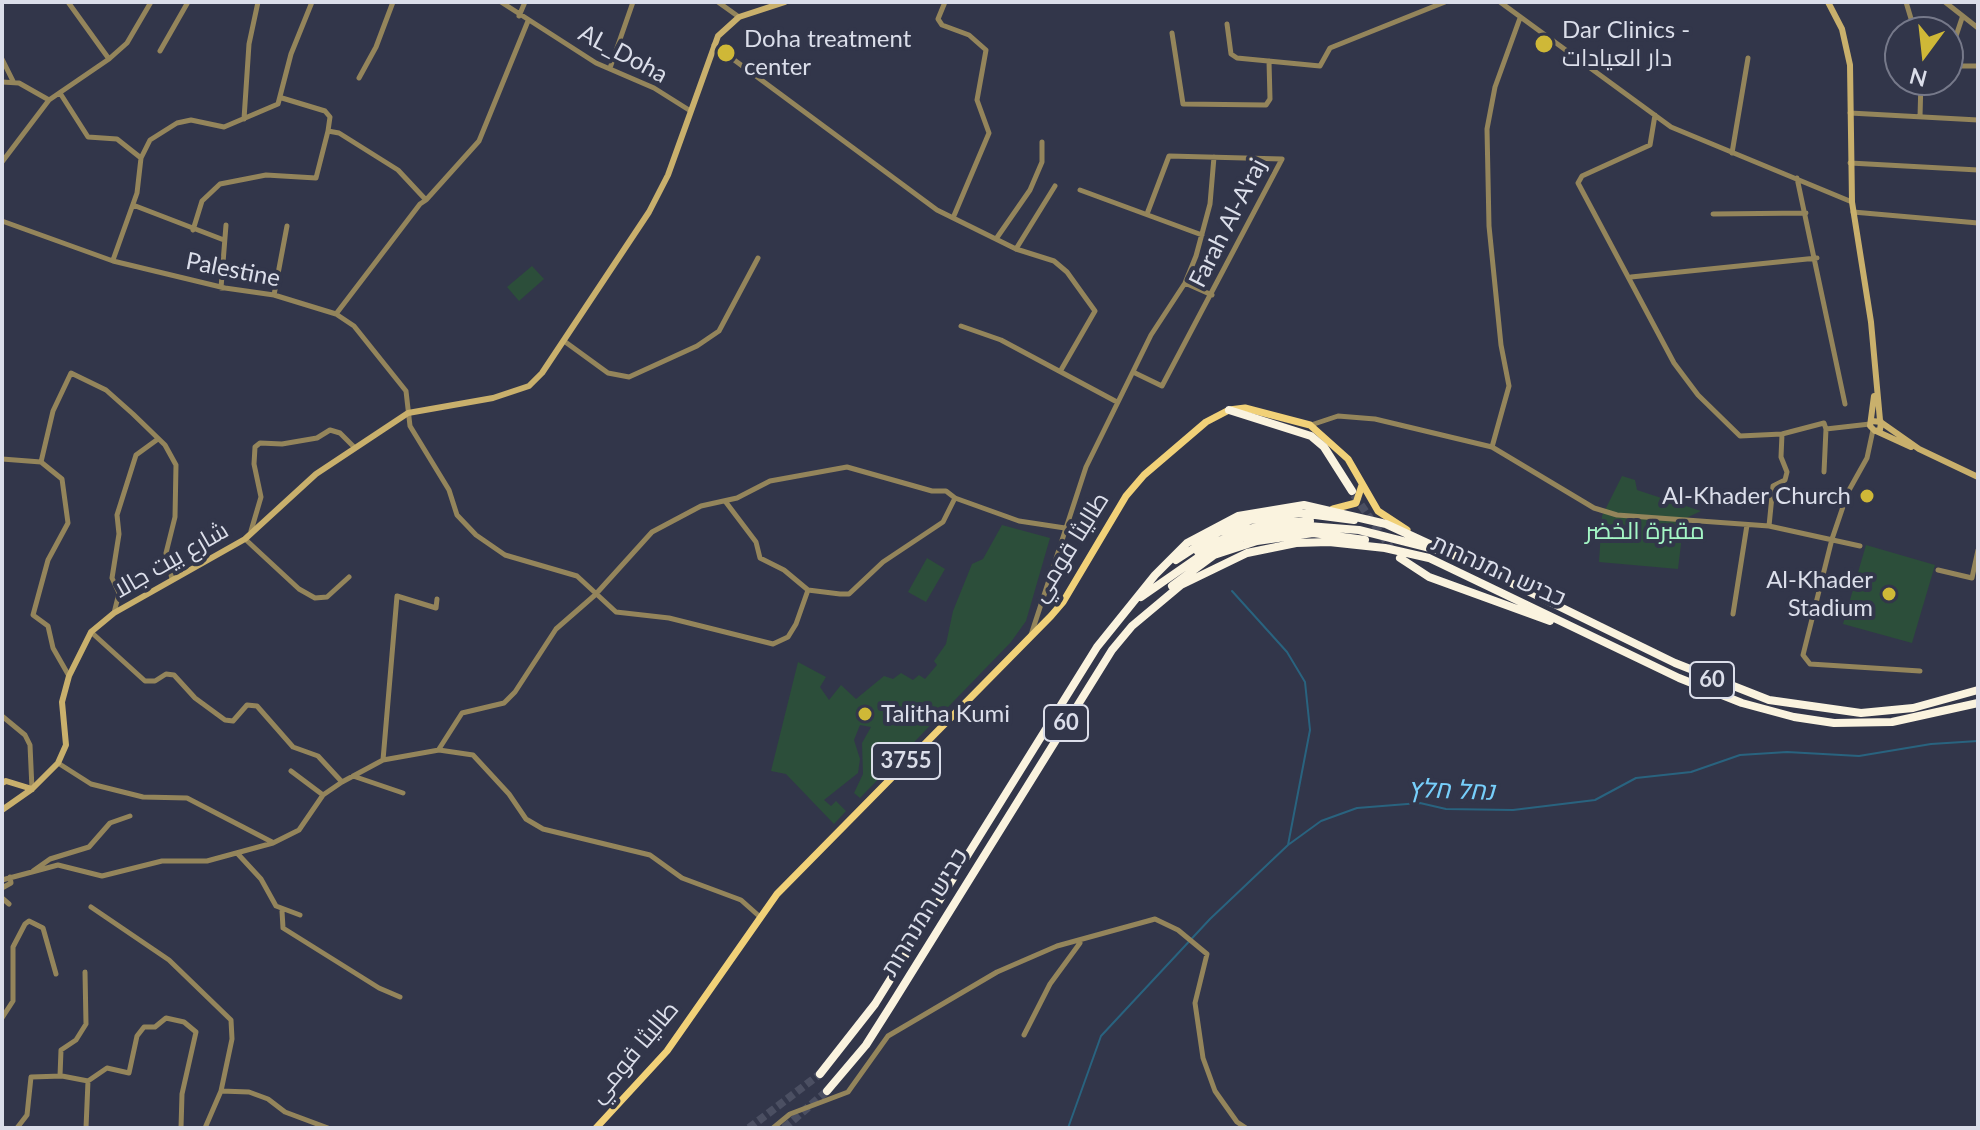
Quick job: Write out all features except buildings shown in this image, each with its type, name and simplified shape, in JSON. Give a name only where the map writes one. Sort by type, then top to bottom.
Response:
[{"type":"highway","points":[[1229,410],[1298,429],[1311,436],[1324,447],[1352,491]]},
{"type":"highway","name":"60","points":[[1236,537],[1257,511],[1292,506],[1333,509],[1436,544],[1466,561]]},
{"type":"highway","name":"60","points":[[1133,602],[1145,587],[1187,551],[1277,523],[1334,522],[1436,544]]},
{"type":"highway","name":"60","points":[[1133,602],[1203,554],[1236,537],[1286,529],[1334,527],[1389,535],[1466,561]]},
{"type":"highway","name":"כביש המנהרות","points":[[827,1091],[866,1045],[1086,688],[1132,626],[1187,572],[1236,537],[1327,534],[1374,541],[1429,558],[1710,691],[1794,717],[1834,723],[1892,722],[1978,703]]},
{"type":"highway","points":[[1400,558],[1429,577],[1604,643]]},
{"type":"highway","name":"כביש המנהרות","points":[[1466,561],[1675,663],[1769,700],[1861,713],[1913,708],[1978,690]]},
{"type":"highway","name":"כביש המנהרות","points":[[820,1074],[875,1004],[1111,627],[1133,602]]},
{"type":"main road","points":[[1229,410],[1254,409],[1310,425],[1348,459],[1383,516],[1436,544]]},
{"type":"main road","name":"طاليثا قومي","points":[[596,1128],[667,1051],[759,916],[855,811],[1030,639],[1063,602],[1126,496],[1144,475],[1206,422],[1229,410]]},
{"type":"main road","points":[[1333,509],[1356,503],[1362,483]]},
{"type":"street","points":[[68,2],[109,59]]},
{"type":"street","points":[[2,162],[49,100],[127,43],[151,2]]},
{"type":"street","points":[[160,51],[188,2]]},
{"type":"street","points":[[244,119],[249,44],[258,2]]},
{"type":"street","points":[[113,261],[133,205],[141,158],[153,137],[177,123],[191,120],[224,127],[263,113],[282,98],[291,54],[312,2]]},
{"type":"street","points":[[359,78],[376,47],[393,2]]},
{"type":"street","name":"AL_Doha","points":[[501,2],[519,16],[689,110]]},
{"type":"street","points":[[519,16],[525,2]]},
{"type":"street","points":[[610,68],[633,2]]},
{"type":"street","points":[[718,2],[739,17]]},
{"type":"street","points":[[945,2],[938,19],[942,25],[969,35],[986,50],[977,100],[989,133],[953,218]]},
{"type":"street","points":[[1227,24],[1231,54],[1320,66],[1330,48],[1445,2]]},
{"type":"street","points":[[1500,2],[1655,115],[1702,143],[1797,177],[1852,202]]},
{"type":"street","points":[[1828,2],[1847,47],[1849,163],[1875,376],[1875,425],[1867,458],[1848,492],[1832,539],[1803,655],[1810,664],[1920,671]]},
{"type":"street","points":[[1945,2],[1960,16]]},
{"type":"street","points":[[408,413],[493,398],[529,386],[564,341],[649,212],[668,175],[714,45],[739,17],[781,3]]},
{"type":"street","points":[[1492,447],[1509,386],[1501,345],[1489,226],[1487,129],[1495,87],[1520,18]]},
{"type":"street","points":[[336,314],[420,204],[479,141],[528,21]]},
{"type":"street","points":[[1172,33],[1183,104],[1266,105],[1270,99],[1269,61]]},
{"type":"street","points":[[714,45],[762,77],[880,171],[953,218],[1016,249],[1054,261],[1067,272],[1095,308],[1093,318],[1061,370]]},
{"type":"street","points":[[1732,153],[1748,58]]},
{"type":"street","points":[[2,59],[13,81]]},
{"type":"street","points":[[2,82],[13,81],[49,100]]},
{"type":"street","points":[[60,93],[88,137],[103,141],[117,139],[141,158]]},
{"type":"street","points":[[1920,117],[1921,96]]},
{"type":"street","points":[[193,230],[202,201],[220,184],[266,175],[316,178],[330,117],[325,111],[282,98]]},
{"type":"street","points":[[1850,113],[1978,120]]},
{"type":"street","points":[[1655,115],[1650,145],[1582,176],[1578,183],[1674,363],[1709,408],[1740,436],[1782,434],[1824,423],[1824,472]]},
{"type":"street","points":[[328,131],[339,133],[398,170],[426,200]]},
{"type":"street","points":[[996,239],[1030,190],[1042,162],[1042,142]]},
{"type":"street","name":"Farah Al-A'raj","points":[[1133,372],[1162,386],[1282,159],[1169,156],[1147,214]]},
{"type":"street","points":[[1030,639],[1086,467],[1151,335],[1185,283],[1202,235],[1214,157]]},
{"type":"street","points":[[1849,163],[1978,170]]},
{"type":"street","points":[[1797,177],[1817,258],[1845,404]]},
{"type":"street","points":[[1016,249],[1055,186]]},
{"type":"street","points":[[1080,190],[1202,235]]},
{"type":"street","points":[[133,205],[224,240]]},
{"type":"street","points":[[1853,212],[1978,223]]},
{"type":"street","points":[[1713,214],[1806,213]]},
{"type":"street","name":"Palestine","points":[[2,221],[113,261],[221,288],[274,295],[336,314],[354,326],[394,372],[406,391],[408,413],[418,442],[449,490],[457,515],[476,535],[505,555],[577,576],[616,612],[669,618],[773,644],[788,637],[808,590]]},
{"type":"street","points":[[221,288],[226,225]]},
{"type":"street","points":[[274,295],[287,226]]},
{"type":"street","points":[[564,341],[608,373],[629,377],[697,346],[719,331],[758,258]]},
{"type":"street","points":[[1630,277],[1817,258]]},
{"type":"street","points":[[1185,283],[1212,295]]},
{"type":"street","points":[[961,326],[1001,340],[1117,402]]},
{"type":"street","points":[[41,462],[53,411],[71,373],[106,390],[171,454],[178,477],[175,517],[166,553],[172,579]]},
{"type":"street","name":"شارع بيت جالا","points":[[58,763],[66,745],[62,702],[69,676],[91,632],[114,613],[247,536],[316,474],[408,413]]},
{"type":"street","points":[[1310,425],[1328,418],[1350,416],[1392,422],[1492,447],[1602,512],[1769,526],[1860,546]]},
{"type":"street","points":[[1826,429],[1875,425],[1978,479]]},
{"type":"street","points":[[349,577],[327,597],[315,598],[299,589],[247,536],[261,497],[254,464],[255,447],[260,443],[282,444],[317,438],[330,430],[340,433],[354,447]]},
{"type":"street","points":[[1769,526],[1773,486],[1785,480],[1787,472],[1781,457],[1782,434]]},
{"type":"street","points":[[114,613],[119,593],[112,578],[119,534],[117,515],[136,455],[158,439]]},
{"type":"street","points":[[2,459],[41,462],[62,479],[68,516],[48,560],[33,615],[48,626],[53,648],[69,676]]},
{"type":"street","points":[[439,750],[462,713],[504,703],[556,629],[595,595],[652,532],[701,506],[725,501],[770,481],[847,467],[932,491],[946,491],[955,498],[1019,521],[1065,528]]},
{"type":"street","points":[[725,501],[756,542],[760,558],[784,570],[808,590],[849,594],[883,562],[943,522],[955,498]]},
{"type":"street","points":[[1733,614],[1747,546],[1747,525]]},
{"type":"street","points":[[1972,578],[1978,550]]},
{"type":"street","points":[[1938,570],[1972,578],[1978,584]]},
{"type":"street","points":[[383,760],[397,596],[436,608],[437,599]]},
{"type":"street","points":[[91,632],[145,681],[155,681],[166,674],[174,675],[195,698],[225,720],[233,721],[247,705],[257,706],[293,747],[318,756],[342,782]]},
{"type":"street","points":[[2,716],[25,735],[30,745],[32,789]]},
{"type":"street","points":[[2,880],[58,865],[102,876],[162,861],[207,861],[273,843],[299,830],[323,795],[342,782],[383,760],[439,750],[473,755],[509,794],[526,819],[543,829],[650,855],[682,878],[741,900],[759,916]]},
{"type":"street","points":[[2,810],[32,789],[58,763],[91,784],[143,797],[187,798],[273,843]]},
{"type":"street","points":[[291,771],[323,795]]},
{"type":"street","points":[[353,776],[403,793]]},
{"type":"street","points":[[2,783],[6,781],[32,789]]},
{"type":"street","points":[[32,871],[50,859],[89,847],[110,823],[130,816]]},
{"type":"street","points":[[237,853],[282,911],[283,928],[379,988],[400,997]]},
{"type":"street","points":[[2,888],[11,883],[10,877]]},
{"type":"street","points":[[2,898],[9,904]]},
{"type":"street","points":[[91,907],[169,960],[231,1020],[232,1039],[221,1091],[205,1128]]},
{"type":"street","points":[[282,911],[300,915]]},
{"type":"street","points":[[773,1128],[790,1114],[848,1092],[892,1033],[997,972],[1057,946],[1081,942],[1155,919],[1178,930],[1207,954],[1195,1003],[1203,1058],[1215,1091],[1237,1122],[1246,1128]]},
{"type":"street","points":[[2,1018],[13,1001],[13,947],[29,921],[43,928],[56,974]]},
{"type":"street","points":[[1024,1035],[1050,984],[1081,942]]},
{"type":"street","points":[[60,1076],[61,1050],[76,1040],[86,1024],[85,972]]},
{"type":"street","points":[[17,1128],[27,1115],[31,1077],[60,1076],[88,1081],[107,1068],[129,1073],[133,1070],[137,1036],[144,1027],[155,1027],[166,1018],[184,1022],[196,1032],[182,1094],[181,1128]]},
{"type":"street","points":[[86,1128],[88,1081]]},
{"type":"street","points":[[221,1091],[249,1092],[268,1099],[285,1112],[328,1128]]},
{"type":"green space","points":[[532,266],[544,279],[519,301],[507,287]]},
{"type":"green space","name":"مقبرة الخضر","points":[[1622,476],[1635,480],[1637,490],[1701,511],[1684,519],[1678,569],[1599,562],[1602,516]]},
{"type":"green space","points":[[1002,525],[1050,538],[1026,621],[1011,642],[860,798],[854,793],[863,774],[862,743],[871,727],[860,725],[854,740],[860,759],[858,773],[824,800],[831,806],[836,801],[846,811],[834,824],[786,774],[771,771],[798,662],[826,677],[820,687],[829,700],[841,685],[856,699],[884,676],[893,679],[901,673],[913,680],[919,675],[925,679],[937,665],[934,661],[946,644],[953,611],[972,564],[983,559]]},
{"type":"green space","name":"Al-Khader Stadium","points":[[1866,545],[1935,565],[1912,643],[1843,624]]},
{"type":"green space","points":[[927,558],[945,569],[926,602],[908,592]]},
{"type":"waterway","points":[[1232,591],[1287,652],[1305,682],[1310,730],[1288,845]]},
{"type":"waterway","name":"נחל חלץ","points":[[1068,1128],[1101,1036],[1210,919],[1288,845],[1321,821],[1357,808],[1420,803],[1446,809],[1513,810],[1595,800],[1636,778],[1691,772],[1740,755],[1787,752],[1859,756],[1931,744],[1978,741]]},
{"type":"tunnel","points":[[1354,495],[1394,553]]},
{"type":"tunnel","points":[[749,1128],[820,1074]]},
{"type":"tunnel","points":[[784,1128],[827,1091]]},
{"type":"place","name":"Dar Clinics - دار العيادات","points":[[1544,44]]},
{"type":"place","name":"Doha treatment center","points":[[726,53]]},
{"type":"place","name":"Al-Khader Church","points":[[1867,496]]},
{"type":"place","name":"Al-Khader Stadium","points":[[1889,594]]},
{"type":"place","name":"Talitha Kumi","points":[[865,714]]}]
